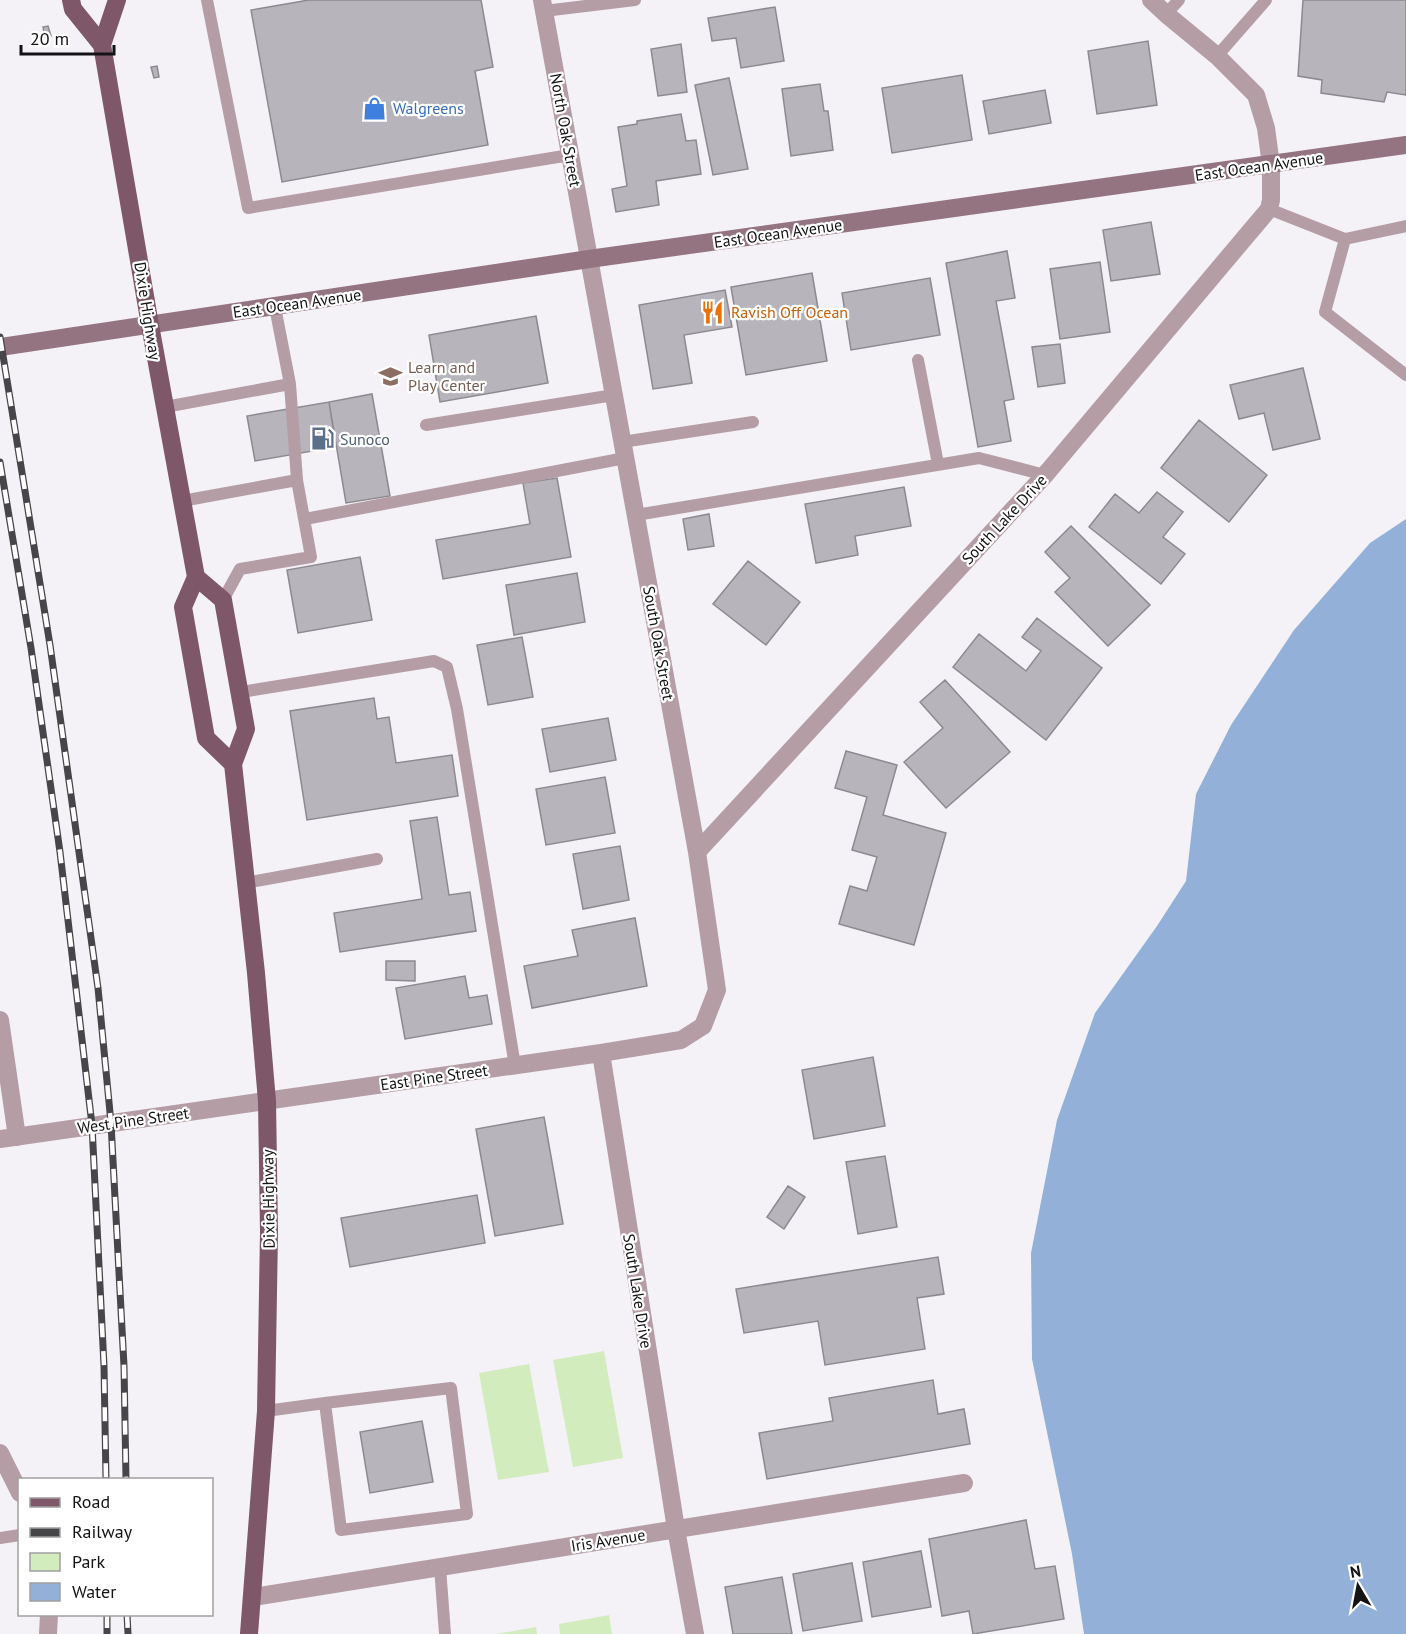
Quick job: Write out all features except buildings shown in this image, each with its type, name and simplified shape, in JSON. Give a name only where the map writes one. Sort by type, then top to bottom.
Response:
[{"type":"main road","name":"Dixie Highway","points":[[71,0],[73,9],[102,45]]},
{"type":"main road","name":"Dixie Highway","points":[[117,0],[102,45],[196,577]]},
{"type":"main road","name":"East Ocean Avenue","points":[[0,347],[589,259],[1406,145]]},
{"type":"main road","points":[[223,600],[196,577],[183,607],[206,738],[233,764]]},
{"type":"main road","name":"Dixie Highway","points":[[223,600],[246,729],[233,764],[256,973],[267,1101],[269,1232],[266,1410],[249,1634]]},
{"type":"street","points":[[1152,0],[1216,56],[1256,95],[1266,128],[1271,165],[1269,209]]},
{"type":"street","name":"North Oak Street","points":[[543,6],[589,259]]},
{"type":"street","name":"South Lake Drive","points":[[697,852],[1045,475],[1269,209]]},
{"type":"street","name":"South Oak Street","points":[[589,259],[697,852],[717,990],[703,1026],[681,1040],[601,1053]]},
{"type":"street","points":[[0,1020],[8,1138]]},
{"type":"street","name":"South Lake Drive","points":[[601,1053],[676,1529],[695,1634]]},
{"type":"street","name":"East Pine Street","points":[[267,1101],[601,1053]]},
{"type":"street","name":"West Pine Street","points":[[8,1138],[267,1101]]},
{"type":"street","points":[[0,1454],[18,1490]]},
{"type":"street","name":"Iris Avenue","points":[[253,1597],[964,1483]]},
{"type":"street","points":[[48,1634],[49,1616]]},
{"type":"lane","points":[[207,0],[248,208],[570,155]]},
{"type":"lane","points":[[543,6],[635,0]]},
{"type":"lane","points":[[1166,14],[1179,0]]},
{"type":"lane","points":[[1216,56],[1266,0]]},
{"type":"lane","points":[[1269,209],[1345,239],[1406,226]]},
{"type":"lane","points":[[1345,239],[1325,312],[1406,375]]},
{"type":"lane","points":[[223,600],[240,569],[311,557],[297,480],[290,384],[275,307]]},
{"type":"lane","points":[[918,360],[938,464]]},
{"type":"lane","points":[[165,407],[290,384]]},
{"type":"lane","points":[[426,425],[614,395]]},
{"type":"lane","points":[[305,519],[753,422]]},
{"type":"lane","points":[[636,515],[979,458],[1045,475]]},
{"type":"lane","points":[[182,501],[297,480]]},
{"type":"lane","points":[[240,692],[434,662],[447,667],[457,709],[515,1066]]},
{"type":"lane","points":[[245,883],[378,859]]},
{"type":"lane","points":[[266,1410],[451,1388],[467,1514],[341,1530],[325,1403]]},
{"type":"lane","points":[[0,1538],[18,1535]]},
{"type":"lane","points":[[440,1567],[445,1634]]},
{"type":"green space","points":[[604,1351],[623,1458],[573,1467],[553,1360]]},
{"type":"green space","points":[[529,1364],[549,1472],[498,1480],[479,1373]]},
{"type":"green space","points":[[609,1615],[612,1634],[560,1634],[559,1624]]},
{"type":"green space","points":[[536,1627],[537,1634],[496,1634]]},
{"type":"water","points":[[1406,519],[1406,1634],[1084,1634],[1072,1554],[1032,1359],[1031,1253],[1057,1120],[1095,1013],[1186,881],[1196,794],[1231,725],[1294,630],[1370,543]]},
{"type":"railway","points":[[0,337],[50,645],[98,988],[111,1123],[124,1366],[126,1478]]},
{"type":"railway","points":[[0,462],[31,648],[60,852],[92,1125],[104,1366],[106,1478]]},
{"type":"railway","points":[[107,1616],[107,1634]]},
{"type":"railway","points":[[127,1616],[128,1634]]},
{"type":"place","name":"Walgreens","points":[[375,108]]},
{"type":"place","name":"Ravish Off Ocean","points":[[713,312]]},
{"type":"place","name":"Learn and Play Center","points":[[390,376]]},
{"type":"place","name":"Sunoco","points":[[322,439]]}]
